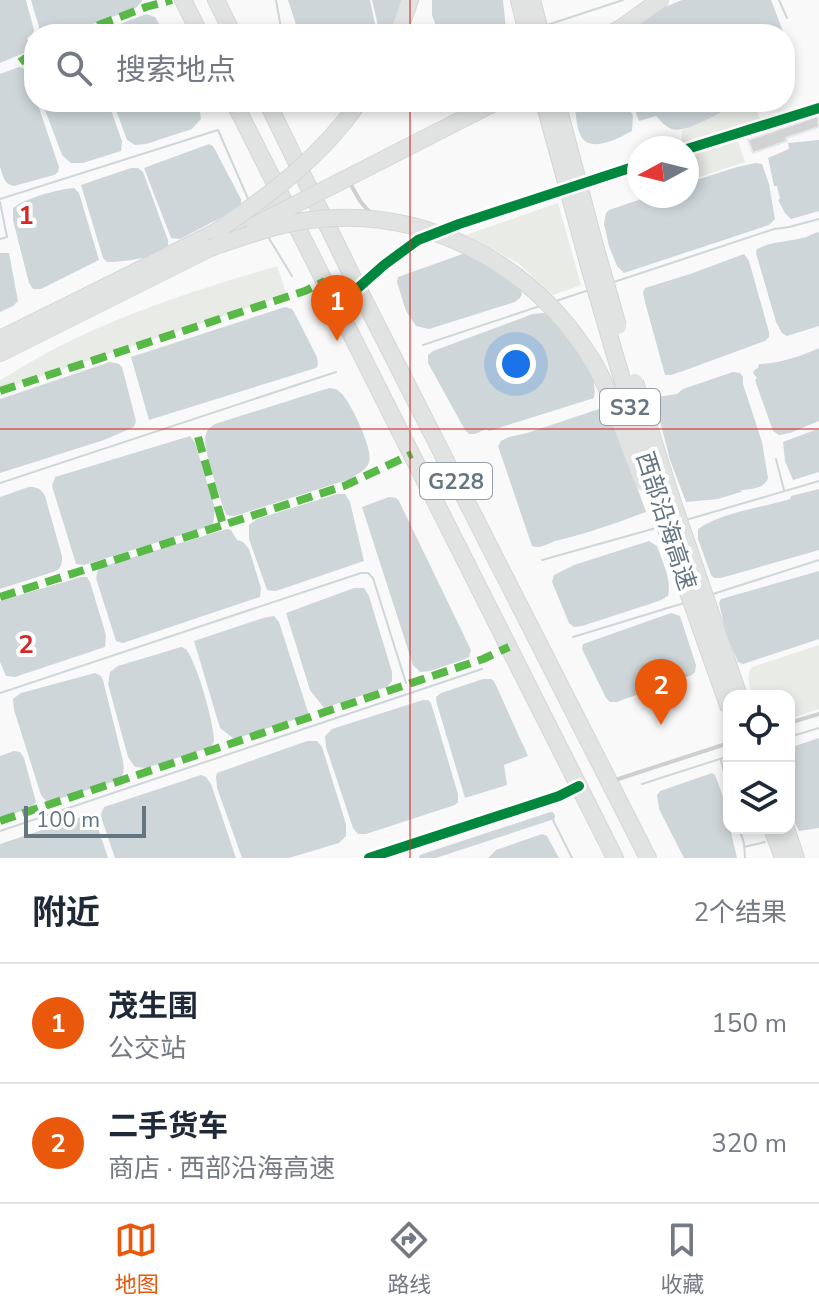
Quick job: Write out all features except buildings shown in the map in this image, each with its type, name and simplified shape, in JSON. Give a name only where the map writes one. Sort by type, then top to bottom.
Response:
[{"type":"highway","points":[[183,0],[195,24]]},
{"type":"highway","points":[[216,0],[228,24]]},
{"type":"highway","points":[[402,24],[410,0]]},
{"type":"highway","points":[[519,0],[525,24]]},
{"type":"highway","points":[[532,0],[538,24]]},
{"type":"highway","points":[[542,0],[546,24]]},
{"type":"highway","points":[[627,24],[660,0]]},
{"type":"highway","points":[[645,24],[673,0]]},
{"type":"highway","name":"G228","points":[[239,112],[615,858]]},
{"type":"highway","name":"G228","points":[[272,112],[648,858]]},
{"type":"highway","points":[[217,231],[278,187],[316,154],[352,112]]},
{"type":"highway","points":[[0,353],[217,231],[454,112]]},
{"type":"highway","points":[[0,339],[210,248],[476,112]]},
{"type":"highway","name":"西部沿海高速","points":[[547,112],[668,536],[723,691]]},
{"type":"highway","name":"西部沿海高速","points":[[560,112],[637,391],[737,690]]},
{"type":"highway","points":[[210,248],[307,220],[361,218],[430,230],[491,258],[524,281],[550,306],[593,362],[668,536]]},
{"type":"highway","points":[[532,693],[531,682],[538,675],[548,674],[558,680]]},
{"type":"highway","points":[[774,834],[783,858]]},
{"type":"highway","points":[[788,834],[796,858]]},
{"type":"street","points":[[699,145],[819,108]]},
{"type":"street","points":[[358,288],[418,240],[627,169]]},
{"type":"street","points":[[369,858],[559,796],[579,786]]},
{"type":"lane","points":[[342,168],[359,200],[371,213],[441,231]]},
{"type":"lane","points":[[795,721],[819,714]]},
{"type":"lane","points":[[609,782],[723,745]]},
{"type":"shaded area","points":[[0,0],[26,0],[32,24],[24,24],[24,53],[0,63]]},
{"type":"shaded area","points":[[31,0],[142,0],[136,8],[93,24],[38,24]]},
{"type":"shaded area","points":[[288,0],[370,0],[375,24],[296,24]]},
{"type":"shaded area","points":[[372,0],[403,0],[393,24],[378,24]]},
{"type":"shaded area","points":[[432,0],[503,0],[505,24],[435,24]]},
{"type":"shaded area","points":[[682,0],[771,0],[780,24],[633,24],[639,18]]},
{"type":"shaded area","points":[[146,14],[155,17],[159,24],[120,24]]},
{"type":"shaded area","points":[[19,67],[24,69],[24,112],[40,112],[59,167],[54,175],[14,186],[6,182],[0,167],[0,74]]},
{"type":"shaded area","points":[[46,112],[112,112],[122,141],[121,151],[83,163],[71,163],[62,155]]},
{"type":"shaded area","points":[[117,112],[200,112],[201,119],[192,129],[146,144],[135,145],[127,140]]},
{"type":"shaded area","points":[[575,112],[631,112],[633,116],[632,131],[597,144],[584,140]]},
{"type":"shaded area","points":[[636,112],[720,112],[679,130],[667,127],[656,116],[639,121]]},
{"type":"shaded area","points":[[719,112],[757,112],[760,119],[699,139],[699,136],[682,136],[682,130]]},
{"type":"shaded area","points":[[737,138],[745,162],[699,177],[699,151]]},
{"type":"shaded area","points":[[819,140],[819,211],[791,219],[778,200],[768,158],[789,149],[788,143]]},
{"type":"shaded area","points":[[209,144],[213,146],[241,199],[241,207],[180,239],[171,238],[144,168]]},
{"type":"shaded area","points":[[762,164],[775,219],[769,225],[624,273],[617,266],[604,224],[609,210],[627,204],[627,208],[699,208],[699,179],[737,167]]},
{"type":"shaded area","points":[[131,168],[143,172],[168,247],[148,257],[107,262],[103,258],[81,185]]},
{"type":"shaded area","points":[[74,188],[79,193],[99,260],[41,289],[33,289],[13,220],[13,208],[42,195]]},
{"type":"shaded area","points":[[558,203],[581,285],[553,295],[518,263],[466,235]]},
{"type":"shaded area","points":[[819,232],[819,326],[787,336],[776,322],[757,249]]},
{"type":"shaded area","points":[[471,251],[517,278],[522,294],[520,298],[429,329],[416,326],[406,311],[398,277]]},
{"type":"shaded area","points":[[0,253],[9,253],[18,301],[0,312]]},
{"type":"shaded area","points":[[744,254],[749,261],[769,337],[686,370],[665,375],[645,302],[645,288]]},
{"type":"shaded area","points":[[277,266],[287,295],[0,390],[0,380],[95,329],[172,299]]},
{"type":"shaded area","points":[[285,307],[294,312],[317,357],[316,368],[149,420],[131,357]]},
{"type":"shaded area","points":[[542,313],[550,314],[581,353],[592,376],[594,398],[489,431],[486,429],[469,434],[428,363],[428,355]]},
{"type":"shaded area","points":[[819,348],[819,421],[779,435],[773,431],[754,370],[759,364],[789,359]]},
{"type":"shaded area","points":[[110,362],[122,367],[136,421],[134,427],[104,440],[0,473],[0,399]]},
{"type":"shaded area","points":[[733,372],[743,377],[762,442],[768,478],[757,488],[718,499],[686,502],[670,460],[655,402],[657,397],[677,394],[683,389]]},
{"type":"shaded area","points":[[329,388],[338,390],[355,415],[370,456],[366,467],[350,479],[241,514],[227,515],[206,449],[209,429],[215,424]]},
{"type":"shaded area","points":[[599,409],[609,409],[646,512],[541,547],[532,546],[498,446],[509,437]]},
{"type":"shaded area","points":[[819,430],[819,472],[793,480],[785,461],[783,442]]},
{"type":"shaded area","points":[[190,436],[195,443],[215,508],[213,525],[84,565],[76,564],[52,486],[55,477]]},
{"type":"shaded area","points":[[29,487],[39,489],[45,496],[62,556],[61,565],[56,571],[0,589],[0,497]]},
{"type":"shaded area","points":[[819,489],[819,550],[721,578],[711,575],[698,539],[698,529],[730,514]]},
{"type":"shaded area","points":[[345,494],[350,502],[364,561],[276,591],[267,590],[249,539],[249,525],[257,519]]},
{"type":"shaded area","points":[[389,497],[399,501],[471,650],[465,659],[430,671],[420,672],[413,665],[362,507]]},
{"type":"shaded area","points":[[227,529],[249,549],[261,588],[260,597],[123,643],[116,641],[96,578],[98,570]]},
{"type":"shaded area","points":[[649,541],[657,546],[664,564],[669,584],[668,596],[582,626],[574,627],[569,623],[552,582],[554,575],[574,565]]},
{"type":"shaded area","points":[[819,571],[819,639],[743,664],[738,662],[726,634],[719,603],[721,599]]},
{"type":"shaded area","points":[[87,577],[90,582],[106,635],[105,647],[15,677],[6,676],[0,662],[0,601]]},
{"type":"shaded area","points":[[354,588],[364,588],[369,596],[392,681],[387,687],[324,708],[310,690],[286,613]]},
{"type":"shaded area","points":[[671,613],[680,616],[696,665],[695,672],[610,702],[582,649],[583,644]]},
{"type":"shaded area","points":[[274,616],[279,622],[309,715],[234,739],[220,728],[194,641]]},
{"type":"shaded area","points":[[819,645],[819,709],[795,717],[795,690],[751,690],[748,677],[752,667]]},
{"type":"shaded area","points":[[181,647],[186,649],[200,680],[214,742],[205,749],[146,768],[135,767],[128,757],[108,684],[110,672],[118,666]]},
{"type":"shaded area","points":[[95,673],[103,680],[123,761],[123,774],[118,780],[46,801],[41,795],[13,699],[21,693]]},
{"type":"shaded area","points":[[483,679],[494,681],[528,756],[504,765],[507,785],[465,798],[436,697]]},
{"type":"shaded area","points":[[423,700],[431,703],[458,802],[366,834],[358,834],[353,828],[325,736],[332,729]]},
{"type":"shaded area","points":[[819,738],[819,828],[799,831],[795,823],[795,746]]},
{"type":"shaded area","points":[[307,741],[317,741],[322,747],[346,824],[346,836],[339,843],[289,858],[242,858],[217,788],[217,773]]},
{"type":"shaded area","points":[[20,752],[24,758],[36,802],[31,808],[0,818],[0,756]]},
{"type":"shaded area","points":[[712,773],[715,775],[723,798],[723,834],[731,834],[737,858],[684,858],[659,809],[657,795],[660,791]]},
{"type":"shaded area","points":[[201,775],[211,784],[236,858],[115,858],[102,820],[104,807]]},
{"type":"shaded area","points":[[93,813],[108,858],[0,858],[0,844]]},
{"type":"shaded area","points":[[542,834],[547,836],[559,858],[488,858],[496,850]]},
{"type":"waterway","points":[[276,0],[280,24]]},
{"type":"waterway","points":[[550,24],[623,0]]},
{"type":"waterway","points":[[779,0],[787,18]]},
{"type":"waterway","points":[[0,199],[218,130],[249,201]]},
{"type":"waterway","points":[[0,202],[7,237],[0,239]]},
{"type":"waterway","points":[[614,282],[774,229],[819,219]]},
{"type":"waterway","points":[[267,235],[292,276]]},
{"type":"waterway","points":[[553,302],[589,290]]},
{"type":"waterway","points":[[423,345],[540,306]]},
{"type":"waterway","points":[[0,483],[336,372]]},
{"type":"waterway","points":[[776,459],[784,490]]},
{"type":"waterway","points":[[686,520],[819,481]]},
{"type":"waterway","points":[[542,560],[656,528]]},
{"type":"waterway","points":[[713,594],[819,560]]},
{"type":"waterway","points":[[0,693],[361,573],[368,573],[373,578],[406,683]]},
{"type":"waterway","points":[[573,637],[684,603]]},
{"type":"waterway","points":[[0,831],[482,669]]},
{"type":"waterway","points":[[795,735],[819,728]]},
{"type":"waterway","points":[[642,784],[723,758]]},
{"type":"waterway","points":[[721,760],[723,768]]},
{"type":"waterway","points":[[551,816],[572,858]]},
{"type":"waterway","points":[[423,858],[551,816]]},
{"type":"waterway","points":[[741,834],[745,858]]},
{"type":"waterway","points":[[744,847],[765,842]]},
{"type":"marked path","points":[[101,24],[172,0]]},
{"type":"marked path","points":[[20,62],[24,59]]},
{"type":"marked path","points":[[0,391],[305,291],[325,281]]},
{"type":"marked path","points":[[198,437],[223,525]]},
{"type":"marked path","points":[[0,597],[344,486],[412,454]]},
{"type":"marked path","points":[[0,821],[483,659],[509,647]]},
{"type":"cycle path","points":[[699,145],[819,108]]},
{"type":"cycle path","points":[[358,288],[418,240],[627,169]]},
{"type":"cycle path","points":[[369,858],[559,796],[579,786]]},
{"type":"place","name":"茂生围","points":[[337,341]]},
{"type":"place","name":"二手货车","points":[[661,725]]}]
